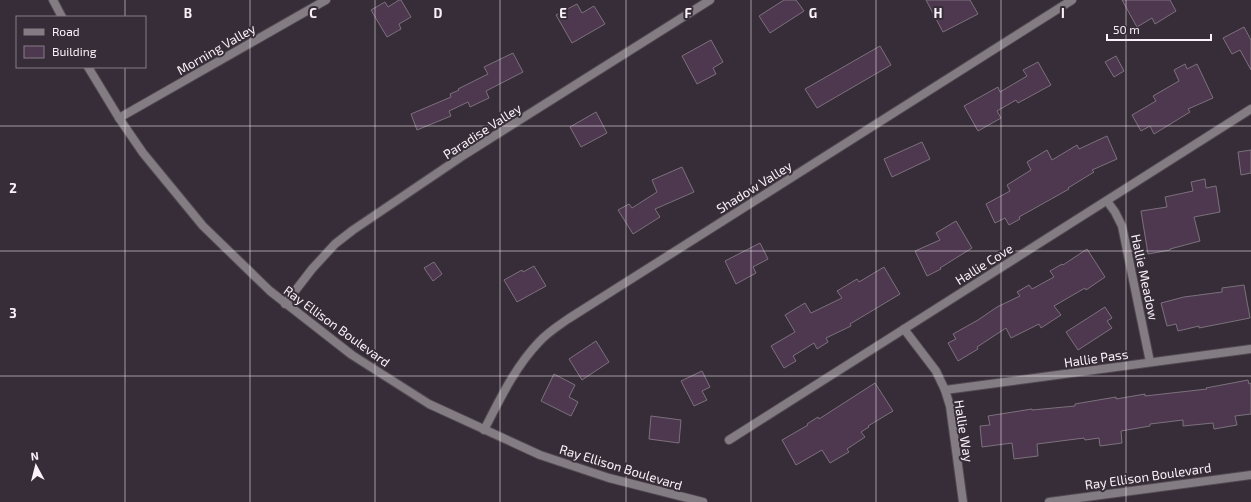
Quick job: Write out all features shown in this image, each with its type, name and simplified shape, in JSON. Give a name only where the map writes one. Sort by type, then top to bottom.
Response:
[{"type":"street","points":[[53,0],[61,16]]},
{"type":"street","name":"Morning Valley","points":[[119,118],[326,0]]},
{"type":"street","name":"Paradise Valley","points":[[285,304],[312,269],[335,244],[353,230],[464,155],[710,0]]},
{"type":"street","name":"Shadow Valley","points":[[484,430],[512,376],[539,341],[550,332],[574,315],[1072,0]]},
{"type":"street","name":"Ray Ellison Boulevard","points":[[89,68],[143,154],[203,226],[285,304],[352,355],[429,404],[547,457],[674,499],[703,502]]},
{"type":"street","name":"Hallie Cove","points":[[729,440],[1251,109]]},
{"type":"street","name":"Hallie Meadow","points":[[1107,201],[1115,212],[1122,226],[1150,362]]},
{"type":"street","name":"Hallie Way","points":[[904,329],[936,371],[945,390],[950,406],[963,502]]},
{"type":"street","name":"Hallie Pass","points":[[945,390],[1251,349]]},
{"type":"street","name":"Ray Ellison Boulevard","points":[[1049,502],[1251,475]]},
{"type":"building","points":[[401,0],[411,17],[399,24],[401,29],[387,37],[371,10],[385,2],[388,7]]},
{"type":"building","points":[[784,0],[796,0],[804,11],[770,33],[759,16]]},
{"type":"building","points":[[926,0],[970,0],[978,14],[943,32]]},
{"type":"building","points":[[1122,0],[1170,0],[1176,11],[1155,24],[1152,18],[1137,27]]},
{"type":"building","points":[[577,4],[582,13],[594,6],[605,24],[572,43],[556,15]]},
{"type":"building","points":[[1244,27],[1251,40],[1251,70],[1240,50],[1232,54],[1223,38]]},
{"type":"building","points":[[711,40],[723,62],[713,68],[716,74],[697,84],[682,56]]},
{"type":"building","points":[[880,46],[891,65],[817,108],[805,89]]},
{"type":"building","points":[[513,53],[523,72],[486,91],[489,98],[470,107],[468,102],[449,111],[451,116],[417,130],[411,114],[451,97],[450,94],[459,90],[458,89],[488,74],[484,67]]},
{"type":"building","points":[[1116,56],[1124,71],[1114,77],[1105,62]]},
{"type":"building","points":[[1038,62],[1051,85],[1018,103],[1016,100],[997,111],[1001,118],[978,131],[964,106],[998,87],[1000,92],[1027,76],[1023,70]]},
{"type":"building","points":[[1185,64],[1187,69],[1197,64],[1213,98],[1188,109],[1190,112],[1154,134],[1150,126],[1141,131],[1132,115],[1156,101],[1153,96],[1179,81],[1174,70]]},
{"type":"building","points":[[596,112],[607,133],[581,147],[570,127]]},
{"type":"building","points":[[1107,136],[1117,159],[1092,170],[1094,172],[1068,188],[1069,189],[1019,217],[1020,219],[1009,225],[1005,218],[995,223],[986,204],[1010,191],[1007,185],[1031,170],[1027,162],[1047,150],[1052,160],[1077,145],[1079,149]]},
{"type":"building","points":[[922,142],[930,159],[892,177],[884,159]]},
{"type":"building","points":[[1251,150],[1251,173],[1241,175],[1238,152]]},
{"type":"building","points":[[682,167],[694,192],[655,209],[660,217],[633,234],[618,210],[629,204],[632,208],[657,192],[652,180]]},
{"type":"building","points":[[1205,179],[1206,188],[1216,186],[1220,212],[1194,217],[1200,241],[1170,250],[1148,254],[1141,211],[1167,207],[1165,197],[1193,191],[1191,182]]},
{"type":"building","points":[[956,221],[972,248],[940,268],[941,269],[927,276],[915,251],[940,240],[936,233]]},
{"type":"building","points":[[760,243],[768,259],[753,267],[756,273],[736,284],[725,261]]},
{"type":"building","points":[[1087,249],[1105,277],[1086,290],[1085,288],[1054,306],[1061,315],[1041,328],[1039,324],[1011,338],[1006,328],[977,347],[978,349],[958,361],[948,343],[956,339],[953,334],[997,307],[1020,296],[1017,292],[1029,285],[1032,289],[1054,277],[1050,271],[1062,264],[1063,265]]},
{"type":"building","points":[[434,262],[442,274],[433,281],[424,268]]},
{"type":"building","points":[[534,266],[546,286],[517,302],[504,280],[522,270],[523,272]]},
{"type":"building","points":[[884,267],[900,294],[850,324],[851,326],[826,338],[828,342],[817,349],[814,343],[793,356],[796,361],[784,368],[771,346],[795,332],[785,315],[805,303],[811,313],[842,298],[837,291],[857,279],[859,282]]},
{"type":"building","points":[[1244,285],[1250,318],[1178,331],[1176,324],[1167,326],[1161,303],[1184,297],[1222,292],[1222,288]]},
{"type":"building","points":[[1105,307],[1112,318],[1107,321],[1112,328],[1078,350],[1066,332]]},
{"type":"building","points":[[596,341],[609,362],[582,380],[569,359]]},
{"type":"building","points":[[702,371],[710,387],[702,391],[707,400],[694,406],[681,381]]},
{"type":"building","points":[[554,374],[575,385],[569,397],[578,402],[571,416],[541,401]]},
{"type":"building","points":[[1248,380],[1249,384],[1251,383],[1251,414],[1235,416],[1237,425],[1214,429],[1213,423],[1183,426],[1183,420],[1150,424],[1150,426],[1121,431],[1122,443],[1100,446],[1099,438],[1085,440],[1084,438],[1037,444],[1038,456],[1014,459],[1012,443],[982,447],[980,426],[990,425],[988,416],[1032,409],[1075,406],[1075,404],[1116,397],[1116,399],[1145,394],[1145,396],[1207,389],[1206,388]]},
{"type":"building","points":[[875,383],[893,411],[868,426],[869,427],[861,432],[865,437],[847,449],[849,452],[830,463],[822,450],[796,465],[782,440],[808,425],[807,424],[818,417],[819,419]]},
{"type":"building","points":[[651,416],[681,420],[679,443],[649,439]]}]
